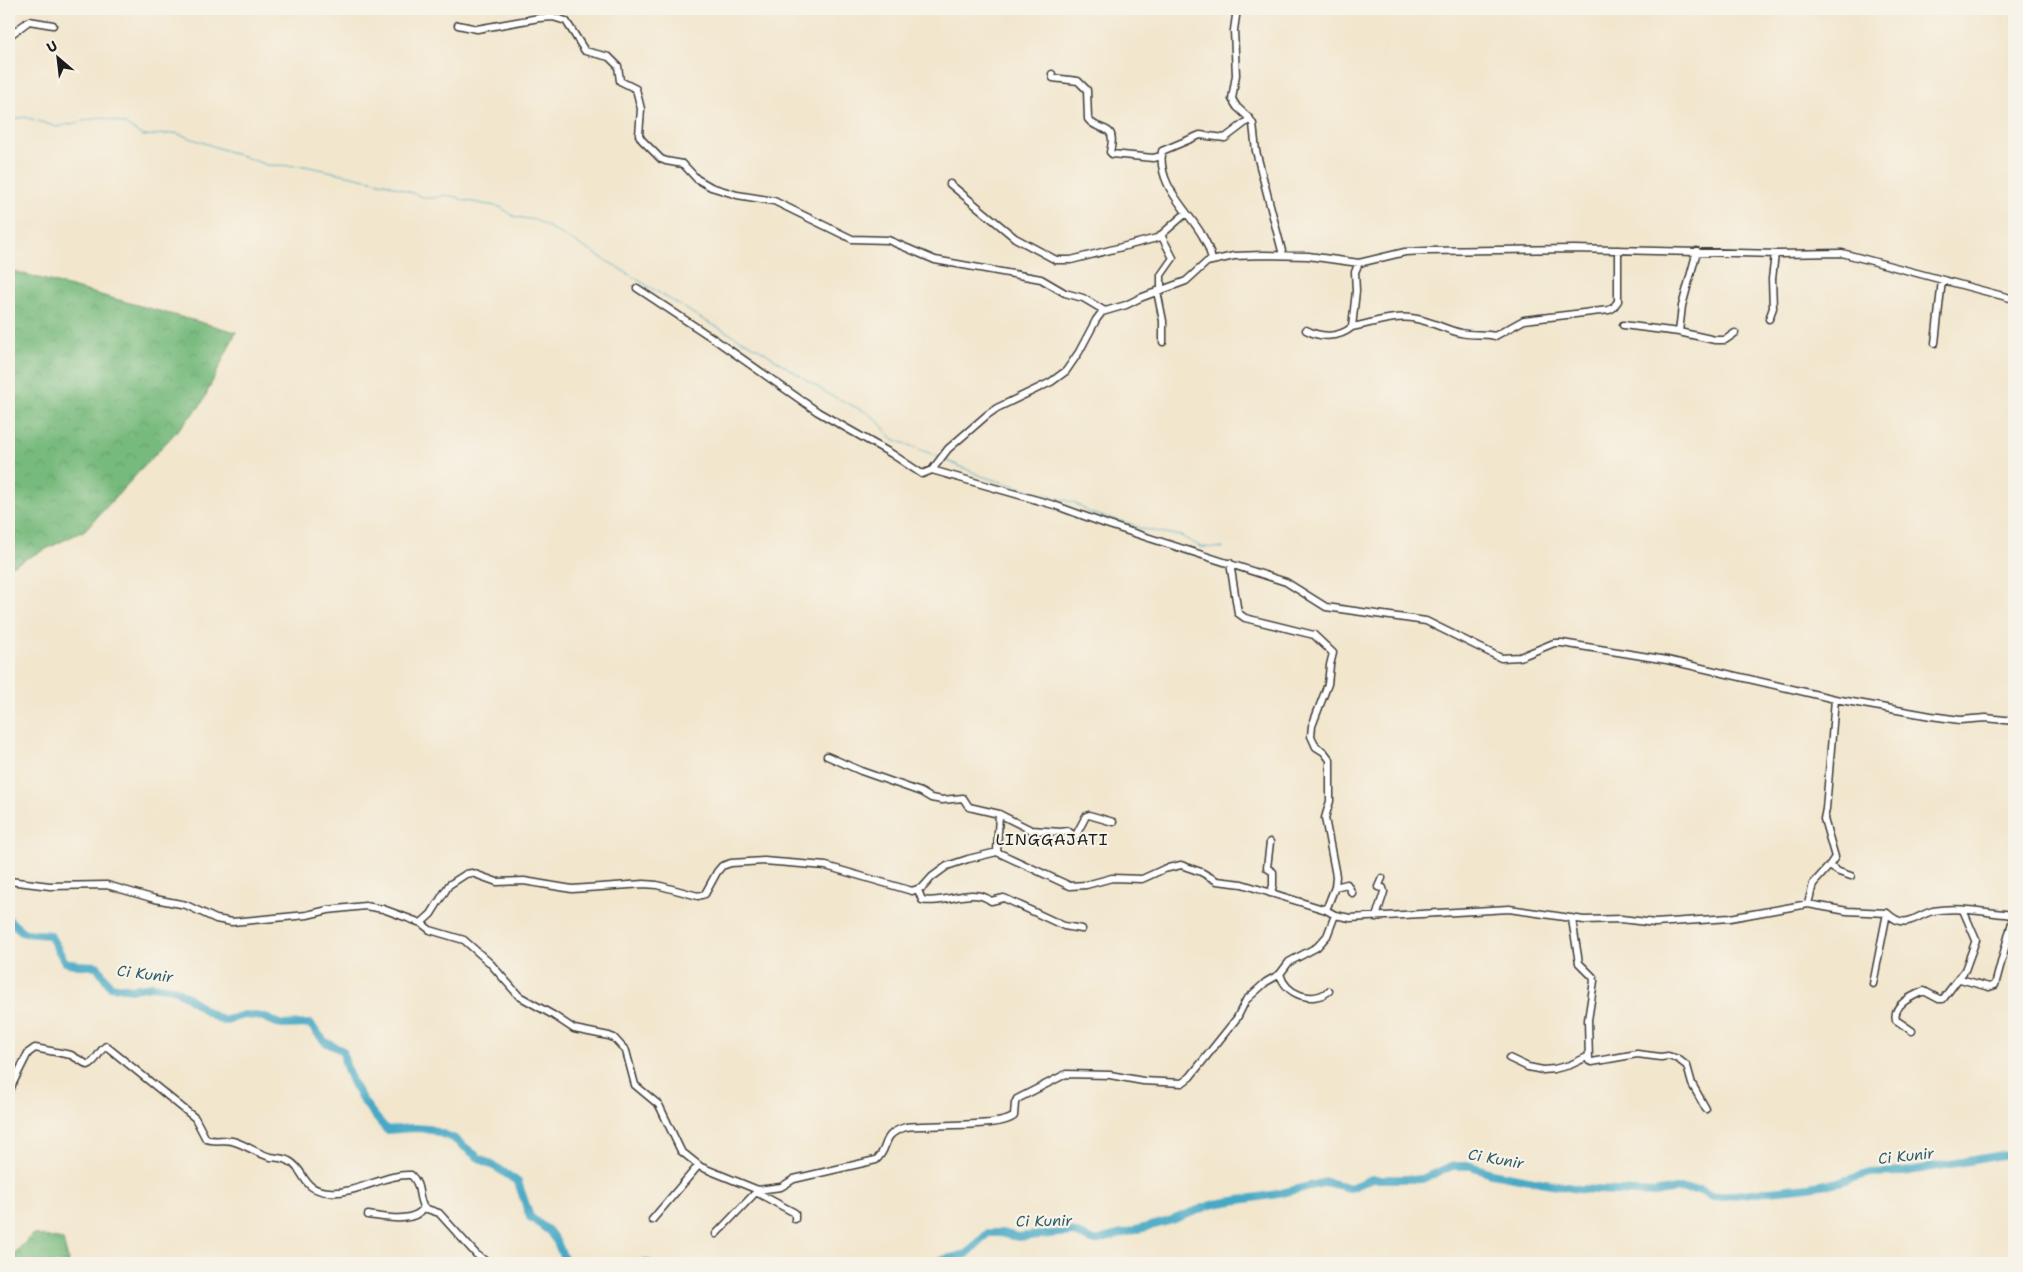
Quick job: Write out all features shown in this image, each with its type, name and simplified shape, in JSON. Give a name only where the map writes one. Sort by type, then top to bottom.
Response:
[{"type":"street","points":[[1237,9],[1234,30],[1236,75],[1232,99],[1253,124],[1256,151],[1283,256]]},
{"type":"street","points":[[458,25],[477,29],[539,18],[562,19],[569,24],[585,51],[609,57],[618,66],[620,81],[636,89],[641,109],[639,135],[642,140],[661,158],[686,166],[703,183],[727,193],[774,201],[852,239],[888,240],[935,260],[1041,279],[1065,293],[1083,298],[1105,310]]},
{"type":"street","points":[[9,36],[29,21],[54,25]]},
{"type":"street","points":[[1052,74],[1053,78],[1078,82],[1086,90],[1088,119],[1090,122],[1112,133],[1110,152],[1112,154],[1153,158],[1162,156]]},
{"type":"street","points":[[1212,261],[1208,243],[1178,203],[1163,172],[1161,165],[1162,151],[1200,135],[1225,138],[1250,119]]},
{"type":"street","points":[[950,184],[1015,238],[1056,260],[1072,260],[1161,237]]},
{"type":"street","points":[[1161,237],[1161,234],[1185,214]]},
{"type":"street","points":[[1161,237],[1173,260],[1161,277],[1159,291],[1163,321],[1163,342]]},
{"type":"street","points":[[1306,330],[1313,334],[1324,336],[1345,331],[1352,327],[1397,317],[1415,318],[1444,330],[1471,335],[1486,334],[1496,336],[1524,320],[1609,310],[1618,301],[1618,250]]},
{"type":"street","points":[[637,288],[714,338],[818,412],[892,454],[918,473],[927,473],[932,470],[957,441],[997,408],[1034,391],[1066,371],[1079,352],[1096,320],[1105,310],[1126,305],[1186,280],[1204,264],[1242,255],[1308,256],[1358,263],[1405,252],[1618,250],[1775,254],[1842,252],[2014,299]]},
{"type":"street","points":[[1679,332],[1682,306],[1697,252]]},
{"type":"street","points":[[1769,319],[1772,308],[1772,279],[1775,254]]},
{"type":"street","points":[[1352,327],[1356,291],[1355,272],[1358,263]]},
{"type":"street","points":[[1935,342],[1942,280]]},
{"type":"street","points":[[1623,325],[1679,332],[1720,340],[1730,337],[1735,333]]},
{"type":"street","points":[[932,470],[1054,505],[1106,524],[1230,563],[1290,584],[1326,607],[1426,621],[1501,658],[1520,657],[1551,644],[1562,643],[1667,660],[1835,699],[1960,720],[1986,718],[2014,721]]},
{"type":"street","points":[[1230,563],[1238,613],[1245,618],[1314,635],[1333,653],[1328,684],[1312,726],[1311,736],[1316,746],[1330,760],[1330,801],[1325,818],[1336,876],[1335,887],[1326,910]]},
{"type":"street","points":[[1808,904],[1814,884],[1835,857],[1824,820],[1835,699]]},
{"type":"street","points":[[826,756],[861,771],[926,794],[928,797],[942,800],[963,798],[970,807],[999,814],[1025,828],[1060,832],[1068,831],[1075,837],[1086,816],[1089,815],[1113,822]]},
{"type":"street","points":[[997,852],[999,814]]},
{"type":"street","points":[[1270,842],[1267,868],[1273,872],[1274,880],[1270,893]]},
{"type":"street","points":[[421,923],[430,914],[448,885],[466,874],[472,873],[497,882],[524,882],[572,890],[644,884],[657,885],[698,896],[705,894],[716,872],[722,866],[731,863],[764,860],[826,866],[907,890],[918,890],[947,866],[997,852],[1070,886],[1086,885],[1112,878],[1142,879],[1164,868],[1181,865],[1201,872],[1217,881],[1242,884],[1326,910],[1335,915],[1350,918],[1509,909],[1572,919],[1621,919],[1656,923],[1730,918],[1808,904],[1847,911],[1887,913],[1894,920],[1906,922],[1932,912],[1963,910],[2014,915],[1995,985],[1989,986],[1960,980]]},
{"type":"street","points":[[1829,866],[1851,876]]},
{"type":"street","points":[[1376,916],[1384,892],[1382,888],[1378,887],[1382,878]]},
{"type":"street","points":[[9,881],[50,886],[107,885],[155,899],[186,905],[216,920],[232,922],[307,916],[328,910],[365,906],[383,909],[421,923],[430,930],[464,940],[490,963],[519,996],[574,1029],[614,1038],[626,1051],[635,1085],[659,1105],[681,1152],[698,1166],[757,1190],[790,1208],[795,1213],[795,1219]]},
{"type":"street","points":[[1335,887],[1347,884],[1352,893]]},
{"type":"street","points":[[918,890],[922,900],[929,901],[944,898],[960,898],[970,894],[991,901],[1004,898],[1064,926],[1082,929]]},
{"type":"street","points":[[1912,1031],[1896,1020],[1896,1010],[1907,1000],[1924,991],[1939,999],[1943,999],[1960,980],[1965,970],[1976,940],[1963,910]]},
{"type":"street","points":[[1873,984],[1887,913]]},
{"type":"street","points":[[716,1234],[757,1190],[781,1187],[794,1179],[876,1160],[880,1157],[888,1136],[896,1130],[906,1127],[977,1124],[1009,1119],[1014,1116],[1017,1099],[1066,1074],[1110,1075],[1143,1081],[1182,1083],[1190,1077],[1236,1018],[1245,1001],[1266,982],[1280,974],[1289,962],[1311,952],[1322,943],[1330,931],[1335,915]]},
{"type":"street","points":[[1572,919],[1578,962],[1593,977],[1594,982],[1588,1020],[1587,1057],[1589,1061],[1638,1054],[1668,1056],[1678,1060],[1687,1066],[1692,1084],[1706,1109]]},
{"type":"street","points":[[1280,974],[1289,990],[1299,995],[1314,998],[1320,997],[1329,991]]},
{"type":"street","points":[[9,1091],[28,1053],[35,1048],[71,1055],[88,1065],[92,1064],[102,1048],[106,1046],[194,1118],[206,1139],[212,1141],[234,1141],[263,1154],[287,1160],[296,1168],[306,1183],[320,1191],[339,1192],[370,1183],[411,1175],[419,1184],[420,1198],[424,1208],[439,1213],[476,1254],[488,1263]]},
{"type":"street","points":[[1509,1058],[1528,1067],[1543,1070],[1570,1065],[1587,1057]]},
{"type":"street","points":[[652,1220],[698,1166]]},
{"type":"street","points":[[368,1214],[402,1218],[417,1214],[424,1208]]},
{"type":"green space","points":[[9,270],[236,332],[201,405],[85,530],[9,567]]},
{"type":"green space","points":[[33,1234],[63,1240],[69,1263],[9,1263],[9,1259]]},
{"type":"waterway","points":[[9,120],[25,117],[57,127],[101,117],[125,124],[143,136],[176,133],[267,165],[305,166],[385,183],[426,198],[444,195],[457,197],[462,200],[500,207],[515,217],[536,220],[702,319],[761,350],[828,394],[864,411],[876,419],[893,439],[939,457]]},
{"type":"waterway","points":[[943,459],[984,477],[1075,503],[1090,513],[1131,524],[1142,529],[1181,536],[1201,547],[1223,548]]},
{"type":"waterway","name":"Ci Kunir","points":[[9,920],[24,933],[50,935],[65,962],[97,966],[110,986],[133,989],[152,986],[174,989],[223,1021],[244,1015],[263,1017],[282,1025],[310,1024],[325,1042],[343,1051],[348,1073],[359,1094],[387,1130],[429,1129],[453,1138],[479,1158],[518,1182],[530,1217],[549,1231],[557,1242],[566,1263]]},
{"type":"waterway","name":"Ci Kunir","points":[[931,1263],[967,1254],[988,1233],[1001,1233],[1018,1237],[1072,1232],[1095,1241],[1169,1221],[1214,1204],[1278,1194],[1326,1182],[1350,1188],[1372,1179],[1422,1179],[1452,1166],[1471,1166],[1491,1173],[1578,1189],[1654,1193],[1677,1189],[1701,1190],[1713,1197],[1808,1187],[1840,1182],[1870,1173],[1904,1172],[2014,1153]]},
{"type":"waterway","name":"Ci Kunir","points":[[639,1263],[648,1263]]},
{"type":"district","name":"LINGGAJATI","points":[[1052,839]]}]
